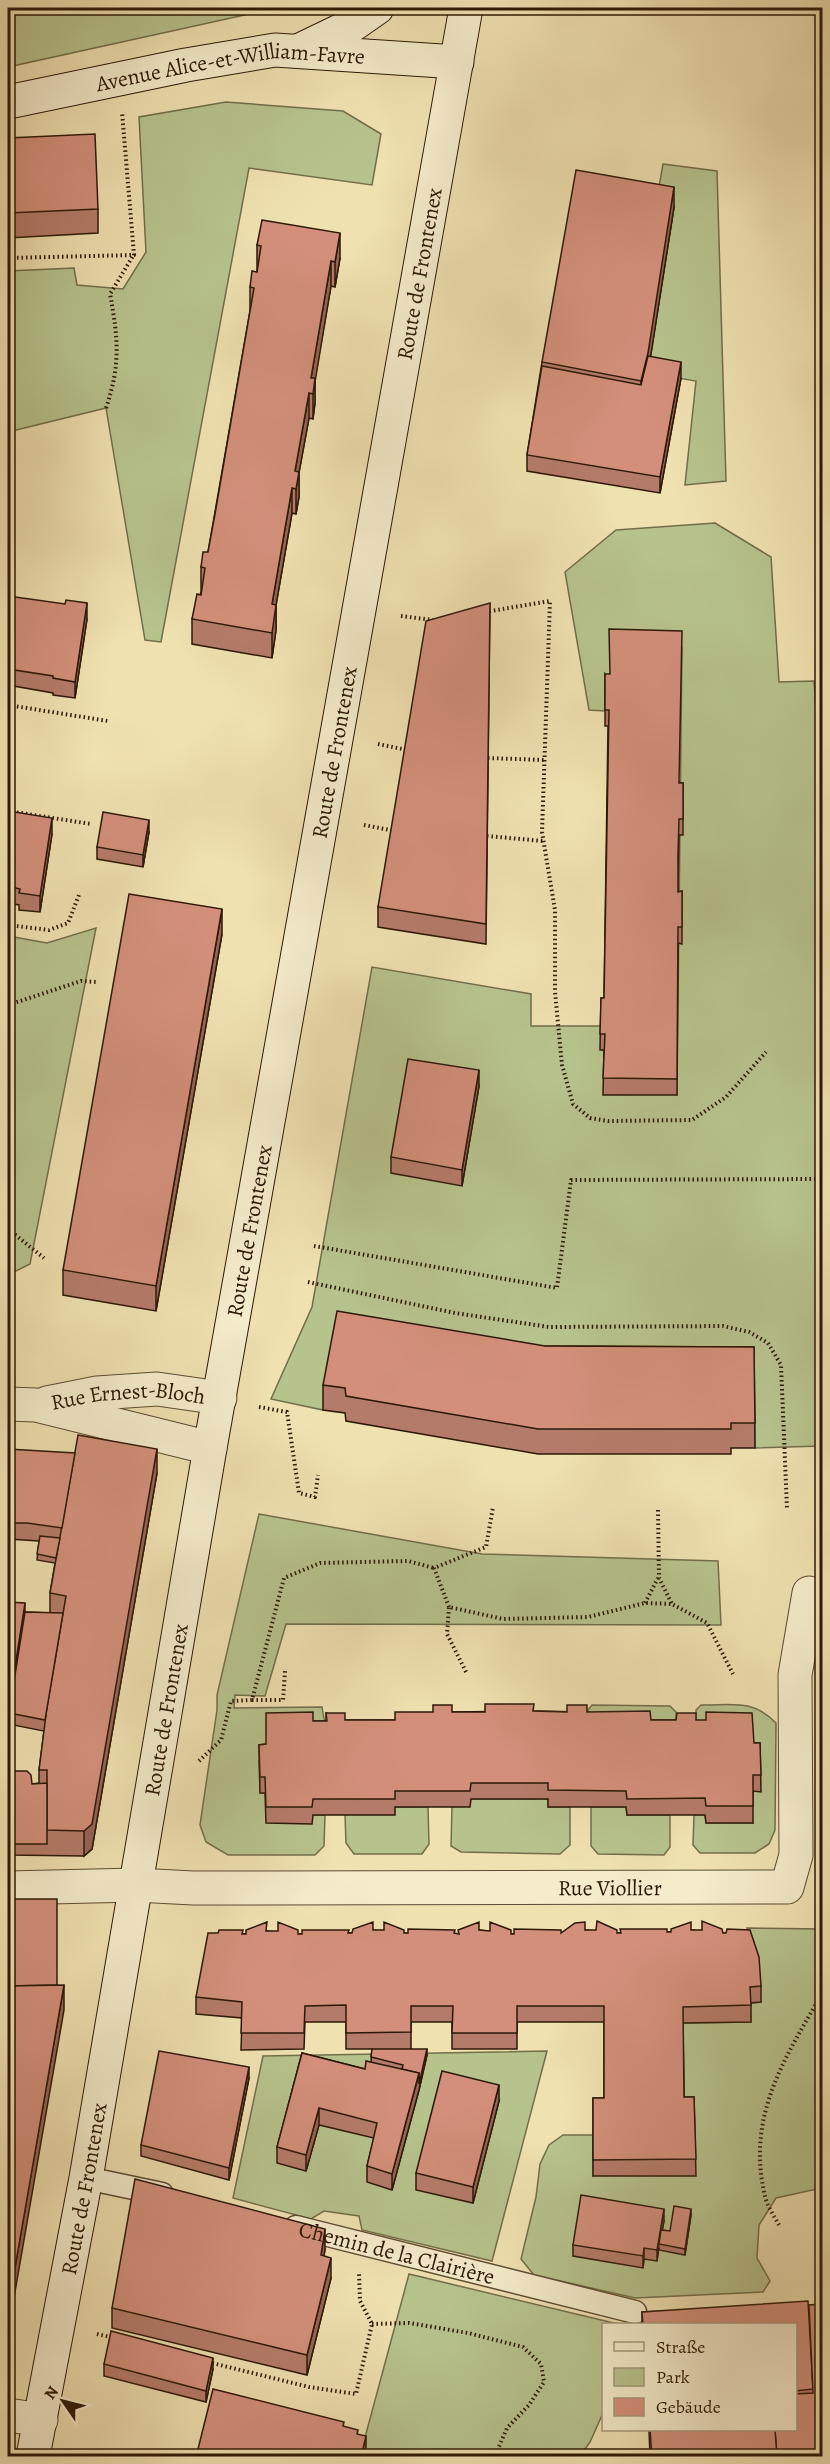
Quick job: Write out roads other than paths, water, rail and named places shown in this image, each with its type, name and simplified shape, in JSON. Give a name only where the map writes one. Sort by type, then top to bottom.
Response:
[{"type":"main road","points":[[299,50],[354,24],[377,8]]},
{"type":"main road","name":"Route de Frontenex","points":[[33,2457],[86,2178],[210,1448],[339,715],[387,464],[466,8]]},
{"type":"main road","name":"Avenue Alice-et-William-Favre","points":[[8,102],[241,54],[275,50],[457,62]]},
{"type":"main road","name":"Rue Ernest-Bloch","points":[[22,1405],[96,1393],[157,1389],[220,1398]]},
{"type":"main road","name":"Rue Ernest-Bloch","points":[[22,1405],[210,1448]]},
{"type":"main road","name":"Rue Viollier","points":[[136,1885],[194,1888],[787,1887],[796,1855],[795,1675],[808,1593]]},
{"type":"main road","points":[[8,1888],[136,1885]]},
{"type":"main road","points":[[8,2415],[41,2420]]},
{"type":"lane","points":[[86,2178],[182,2199]]},
{"type":"lane","name":"Chemin de la Clairière","points":[[273,2221],[635,2313]]}]
